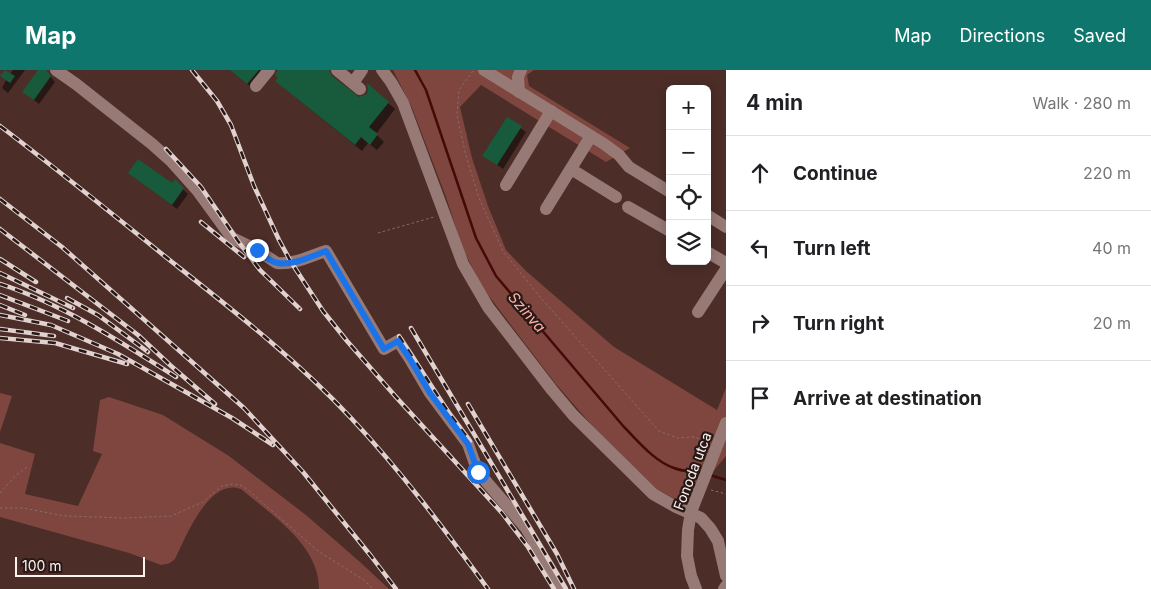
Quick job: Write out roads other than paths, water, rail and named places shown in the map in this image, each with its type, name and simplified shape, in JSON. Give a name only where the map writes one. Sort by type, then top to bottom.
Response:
[{"type":"street","points":[[56,70],[131,127],[171,161],[197,190],[232,238],[257,250],[277,263],[298,261],[326,251],[384,349],[398,341],[443,412],[468,444],[478,472],[526,528],[562,589]]},
{"type":"street","points":[[256,86],[268,70]]},
{"type":"street","points":[[336,70],[356,86],[362,70]]},
{"type":"street","points":[[382,70],[403,103],[462,264],[474,286],[552,390],[573,414],[653,494],[701,518],[715,534],[726,576]]},
{"type":"street","points":[[484,70],[591,136],[619,155],[629,167],[666,190]]},
{"type":"street","points":[[519,92],[518,77],[521,70]]},
{"type":"street","points":[[506,185],[551,111]]},
{"type":"street","points":[[546,209],[591,136]]},
{"type":"street","points":[[571,168],[616,197]]},
{"type":"street","points":[[628,207],[666,229]]},
{"type":"street","points":[[711,217],[726,226]]},
{"type":"street","points":[[711,254],[726,263]]},
{"type":"street","points":[[698,312],[726,269]]},
{"type":"street","name":"Fonoda utca","points":[[696,589],[691,576],[686,547],[691,512],[704,491],[711,462],[726,423]]},
{"type":"waterway","name":"Szinva","points":[[415,70],[426,90],[476,238],[496,276],[624,427],[647,451],[660,461],[674,468],[702,473]]},
{"type":"waterway","name":"Szinva","points":[[710,475],[726,480]]},
{"type":"railway","points":[[192,70],[217,101],[231,125],[254,186],[279,240],[323,311],[396,397],[502,513],[528,547],[554,589]]},
{"type":"railway","points":[[0,126],[219,299],[309,376],[351,418],[405,480],[488,589]]},
{"type":"railway","points":[[166,149],[201,187],[260,270],[300,309]]},
{"type":"railway","points":[[0,199],[62,247],[244,408],[303,472],[396,589]]},
{"type":"railway","points":[[201,222],[244,257]]},
{"type":"railway","points":[[0,229],[138,335],[215,404]]},
{"type":"railway","points":[[0,259],[36,282]]},
{"type":"railway","points":[[0,273],[73,308]]},
{"type":"railway","points":[[0,284],[46,302],[91,325],[176,377]]},
{"type":"railway","points":[[0,295],[68,321]]},
{"type":"railway","points":[[67,298],[98,315],[148,352]]},
{"type":"railway","points":[[0,305],[25,315]]},
{"type":"railway","points":[[0,315],[51,325],[118,354],[232,418],[273,445]]},
{"type":"railway","points":[[411,328],[566,589]]},
{"type":"railway","points":[[0,329],[54,336]]},
{"type":"railway","points":[[399,336],[449,413],[470,441]]},
{"type":"railway","points":[[0,338],[55,343],[127,364]]},
{"type":"railway","points":[[468,404],[557,554],[574,589]]}]
